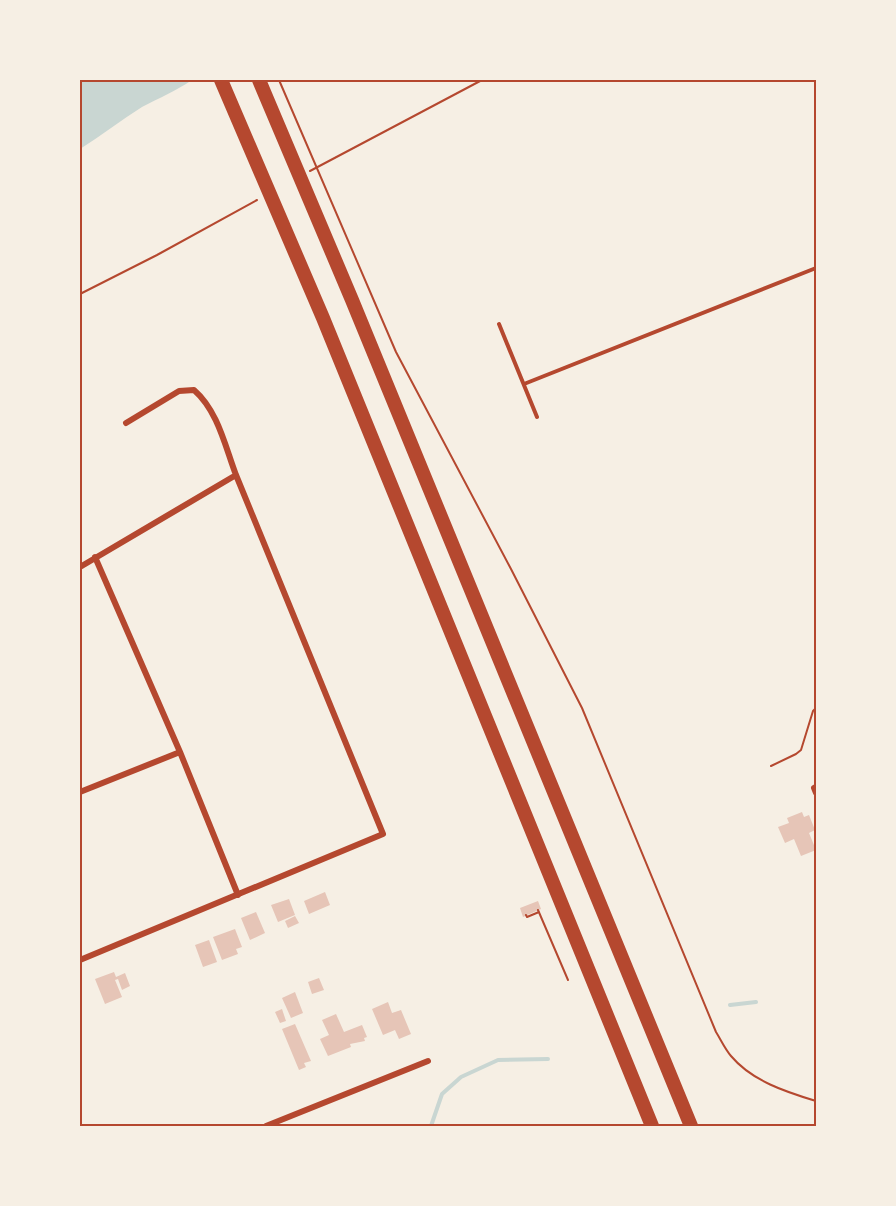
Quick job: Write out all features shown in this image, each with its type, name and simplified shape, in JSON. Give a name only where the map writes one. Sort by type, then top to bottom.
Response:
[{"type":"highway","points":[[221,80],[322,318],[652,1126]]},
{"type":"highway","points":[[259,80],[352,300],[691,1126]]},
{"type":"street","points":[[80,960],[383,834],[236,475],[216,420],[206,401],[194,390],[179,391],[126,423]]},
{"type":"street","points":[[80,567],[236,475]]},
{"type":"street","points":[[95,557],[180,752],[238,895]]},
{"type":"street","points":[[80,792],[180,752]]},
{"type":"street","points":[[266,1126],[428,1061]]},
{"type":"lane","points":[[524,384],[816,268]]},
{"type":"lane","points":[[499,324],[537,417]]},
{"type":"path","points":[[279,80],[396,352],[582,708],[716,1032],[730,1055],[742,1068],[790,1094],[816,1101]]},
{"type":"path","points":[[771,766],[801,750],[813,711],[816,708]]},
{"type":"path","points":[[526,915],[527,918],[539,911],[568,980]]},
{"type":"shaded area","points":[[80,80],[192,80],[142,107],[80,149]]},
{"type":"building","points":[[802,812],[804,817],[809,815],[815,830],[809,833],[816,850],[801,856],[794,839],[785,843],[778,827],[789,823],[787,818]]},
{"type":"building","points":[[325,892],[330,905],[309,914],[304,901]]},
{"type":"building","points":[[289,899],[295,915],[278,922],[271,905]]},
{"type":"building","points":[[538,901],[541,909],[523,917],[520,908]]},
{"type":"building","points":[[256,912],[265,933],[250,940],[241,918]]},
{"type":"building","points":[[295,916],[299,923],[288,928],[285,921]]},
{"type":"building","points":[[235,929],[242,947],[236,949],[238,954],[222,960],[213,937]]},
{"type":"building","points":[[209,940],[217,962],[203,967],[195,945]]},
{"type":"building","points":[[114,972],[116,977],[125,973],[130,986],[122,990],[118,979],[115,980],[122,997],[105,1004],[95,979]]},
{"type":"building","points":[[319,978],[324,990],[312,994],[308,982]]},
{"type":"building","points":[[295,992],[303,1013],[291,1018],[282,998]]},
{"type":"building","points":[[388,1002],[392,1013],[401,1010],[411,1034],[399,1039],[395,1030],[383,1035],[372,1009]]},
{"type":"building","points":[[282,1009],[286,1021],[280,1023],[275,1012]]},
{"type":"building","points":[[336,1014],[344,1032],[362,1025],[367,1037],[364,1038],[365,1041],[350,1044],[351,1047],[328,1056],[320,1039],[329,1035],[322,1020]]},
{"type":"building","points":[[295,1024],[311,1061],[304,1063],[306,1067],[299,1070],[282,1029]]},
{"type":"waterway","points":[[730,1005],[756,1002]]},
{"type":"waterway","points":[[431,1126],[442,1094],[461,1077],[498,1060],[548,1059]]}]
